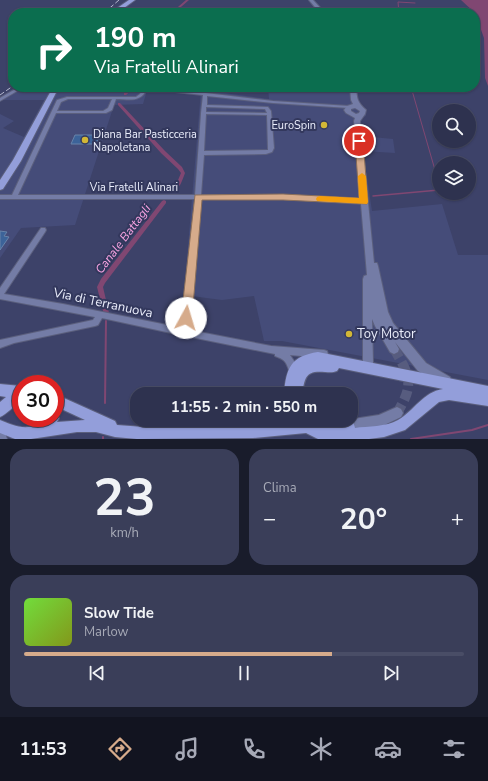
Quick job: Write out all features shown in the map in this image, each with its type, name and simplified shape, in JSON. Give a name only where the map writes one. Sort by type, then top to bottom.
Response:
[{"type":"main road","points":[[120,8],[132,0]]},
{"type":"main road","points":[[0,187],[17,161],[52,92]]},
{"type":"main road","points":[[290,387],[294,370],[306,359],[318,358],[488,392]]},
{"type":"main road","points":[[297,387],[300,374],[311,366],[322,365],[488,396]]},
{"type":"main road","points":[[0,390],[12,391]]},
{"type":"main road","points":[[315,427],[320,433],[354,434],[384,431],[401,426],[436,396],[449,394],[488,400]]},
{"type":"main road","points":[[0,411],[12,400]]},
{"type":"main road","points":[[64,404],[108,424],[139,433]]},
{"type":"main road","points":[[0,427],[33,437],[77,426],[96,426],[115,431],[139,433],[253,432],[290,427]]},
{"type":"main road","points":[[33,437],[45,427]]},
{"type":"main road","points":[[253,432],[267,427]]},
{"type":"street","points":[[311,0],[318,8]]},
{"type":"street","points":[[0,100],[14,92]]},
{"type":"street","points":[[14,197],[59,101],[62,99],[140,97],[144,92]]},
{"type":"street","points":[[183,92],[335,107],[358,107],[363,112],[358,118]]},
{"type":"street","points":[[353,92],[351,108],[358,118],[374,305],[378,323],[394,349]]},
{"type":"street","points":[[185,333],[198,197],[205,95]]},
{"type":"street","points":[[54,112],[104,112],[110,110],[114,98]]},
{"type":"street","points":[[201,153],[270,151],[268,111],[266,108],[204,106]]},
{"type":"street","points":[[203,113],[268,114]]},
{"type":"street","name":"Via Fratelli Alinari","points":[[0,197],[283,197],[364,202]]},
{"type":"street","points":[[0,295],[43,230]]},
{"type":"street","points":[[368,363],[367,274],[369,250]]},
{"type":"street","points":[[369,250],[377,274],[383,312],[389,326],[422,367],[453,385]]},
{"type":"street","name":"Via di Terranuova","points":[[0,295],[271,350],[315,352],[368,363],[426,379]]},
{"type":"street","points":[[0,344],[95,323],[100,315]]},
{"type":"street","name":"Via di Terranuova","points":[[271,350],[284,355],[290,360],[294,370]]},
{"type":"street","points":[[358,424],[380,421],[397,413]]},
{"type":"street","points":[[0,427],[3,439]]},
{"type":"shaded area","points":[[461,0],[488,0],[488,86],[485,78],[484,38],[480,27],[480,8],[470,8]]},
{"type":"shaded area","points":[[8,92],[147,92],[143,104],[114,105],[75,225],[21,228],[0,258],[0,114],[14,121],[3,128],[24,137],[44,100],[0,100],[0,97]]},
{"type":"shaded area","points":[[201,92],[216,92],[269,99],[268,92],[357,92],[358,104],[366,109],[366,116],[360,118],[362,136],[393,139],[395,153],[363,151],[372,211],[442,204],[458,255],[488,255],[488,380],[282,341],[264,341],[254,296],[222,300],[184,295]]},
{"type":"building","name":"Diana Bar Pasticceria Napoletana","points":[[75,135],[100,135],[96,144],[71,144]]},
{"type":"building","points":[[0,231],[7,232],[4,236],[9,237],[0,250]]},
{"type":"waterway","points":[[178,8],[188,0]]},
{"type":"waterway","points":[[399,8],[398,2],[415,3]]},
{"type":"waterway","points":[[412,92],[432,160]]},
{"type":"waterway","points":[[119,104],[163,152],[180,168],[183,173],[178,186],[173,191]]},
{"type":"waterway","points":[[373,196],[432,191]]},
{"type":"waterway","name":"Canale Battagli","points":[[106,313],[100,287],[103,281],[164,202]]},
{"type":"waterway","name":"Canale Battagli","points":[[105,403],[106,321]]},
{"type":"waterway","points":[[411,439],[472,430],[488,425]]},
{"type":"tunnel","points":[[394,349],[404,367],[408,381],[406,395],[397,413]]},
{"type":"railway","points":[[110,8],[119,0]]},
{"type":"railway","points":[[0,95],[8,89]]},
{"type":"slow traffic","points":[[320,199],[364,202],[362,176]]},
{"type":"place","name":"EuroSpin","points":[[324,125]]},
{"type":"place","name":"Diana Bar Pasticceria Napoletana","points":[[85,140]]},
{"type":"place","name":"Toy Motor","points":[[349,334]]},
{"type":"route","points":[[186,318],[198,197],[283,197],[364,202],[359,141]]}]
